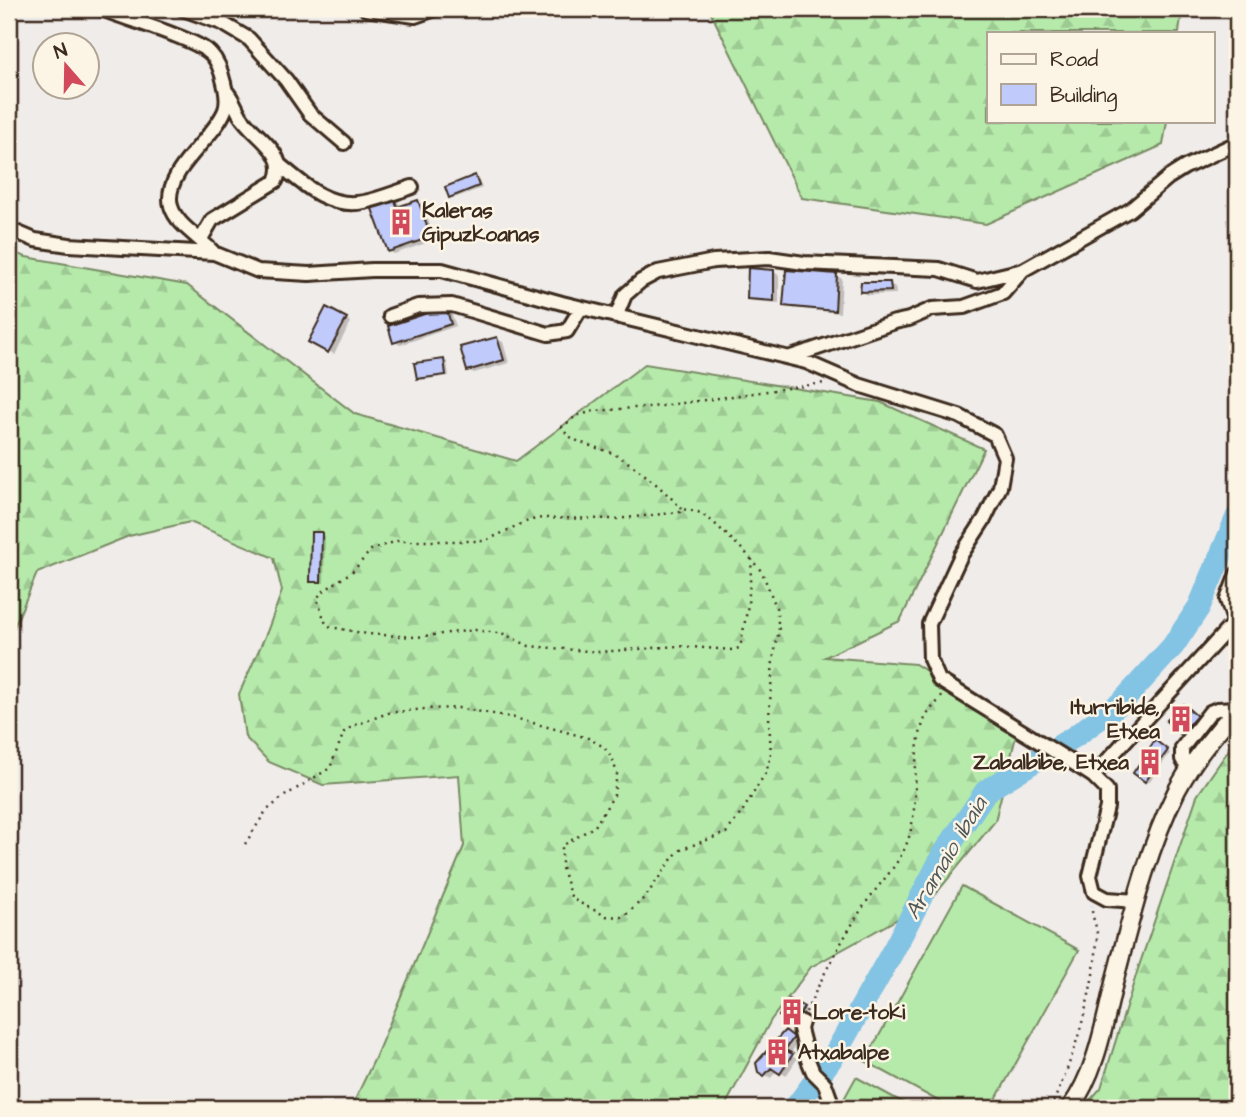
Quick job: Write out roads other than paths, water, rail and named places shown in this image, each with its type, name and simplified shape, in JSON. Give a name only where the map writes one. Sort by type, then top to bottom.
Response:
[{"type":"main road","points":[[1070,1108],[1085,1081],[1101,1038],[1157,835],[1178,789],[1201,752],[1237,709]]},
{"type":"street","points":[[102,9],[196,44],[211,54],[222,75],[226,108],[213,130],[181,169],[170,190],[170,204],[175,216],[214,253]]},
{"type":"street","points":[[183,9],[222,23],[249,39],[286,80],[310,114],[344,144]]},
{"type":"street","points":[[366,9],[415,16],[435,9]]},
{"type":"street","points":[[201,239],[212,220],[276,181],[281,171],[270,148],[240,115],[235,102],[226,91]]},
{"type":"street","points":[[616,317],[625,295],[641,281],[658,272],[714,261],[769,258],[939,269],[977,281],[1023,270],[1130,210],[1185,167],[1237,143]]},
{"type":"street","points":[[280,165],[324,198],[347,204],[363,203],[412,187]]},
{"type":"street","points":[[9,229],[35,240],[69,245],[214,253],[258,271],[309,274],[372,270],[442,270],[616,317],[806,362],[851,381],[959,416],[995,435],[1005,458],[1000,487],[985,518],[955,567],[929,624],[930,659],[939,680],[1093,776],[1107,790],[1107,807],[1090,876],[1094,892],[1107,898],[1137,901]]},
{"type":"street","points":[[787,358],[856,337],[932,309],[964,307],[988,300],[1003,293],[1023,270]]},
{"type":"street","points":[[390,316],[418,306],[452,305],[548,334],[567,331],[581,308]]},
{"type":"street","points":[[1093,776],[1236,620],[1227,600],[1237,574]]},
{"type":"street","points":[[802,1022],[802,1039],[813,1072],[825,1084],[830,1098],[825,1108]]},
{"type":"waterway","name":"Aramaio ibaia","points":[[795,1108],[835,1054],[943,855],[986,791],[1074,737],[1122,702],[1173,646],[1199,607],[1237,517]]},
{"type":"place","name":"Kaleras Gipuzkoanas","points":[[401,222]]},
{"type":"place","name":"Iturribide, Etxea","points":[[1181,719]]},
{"type":"place","name":"Zabalbibe, Etxea","points":[[1150,762]]},
{"type":"place","name":"Lore-toki","points":[[792,1012]]},
{"type":"place","name":"Atxabalpe","points":[[777,1052]]}]
